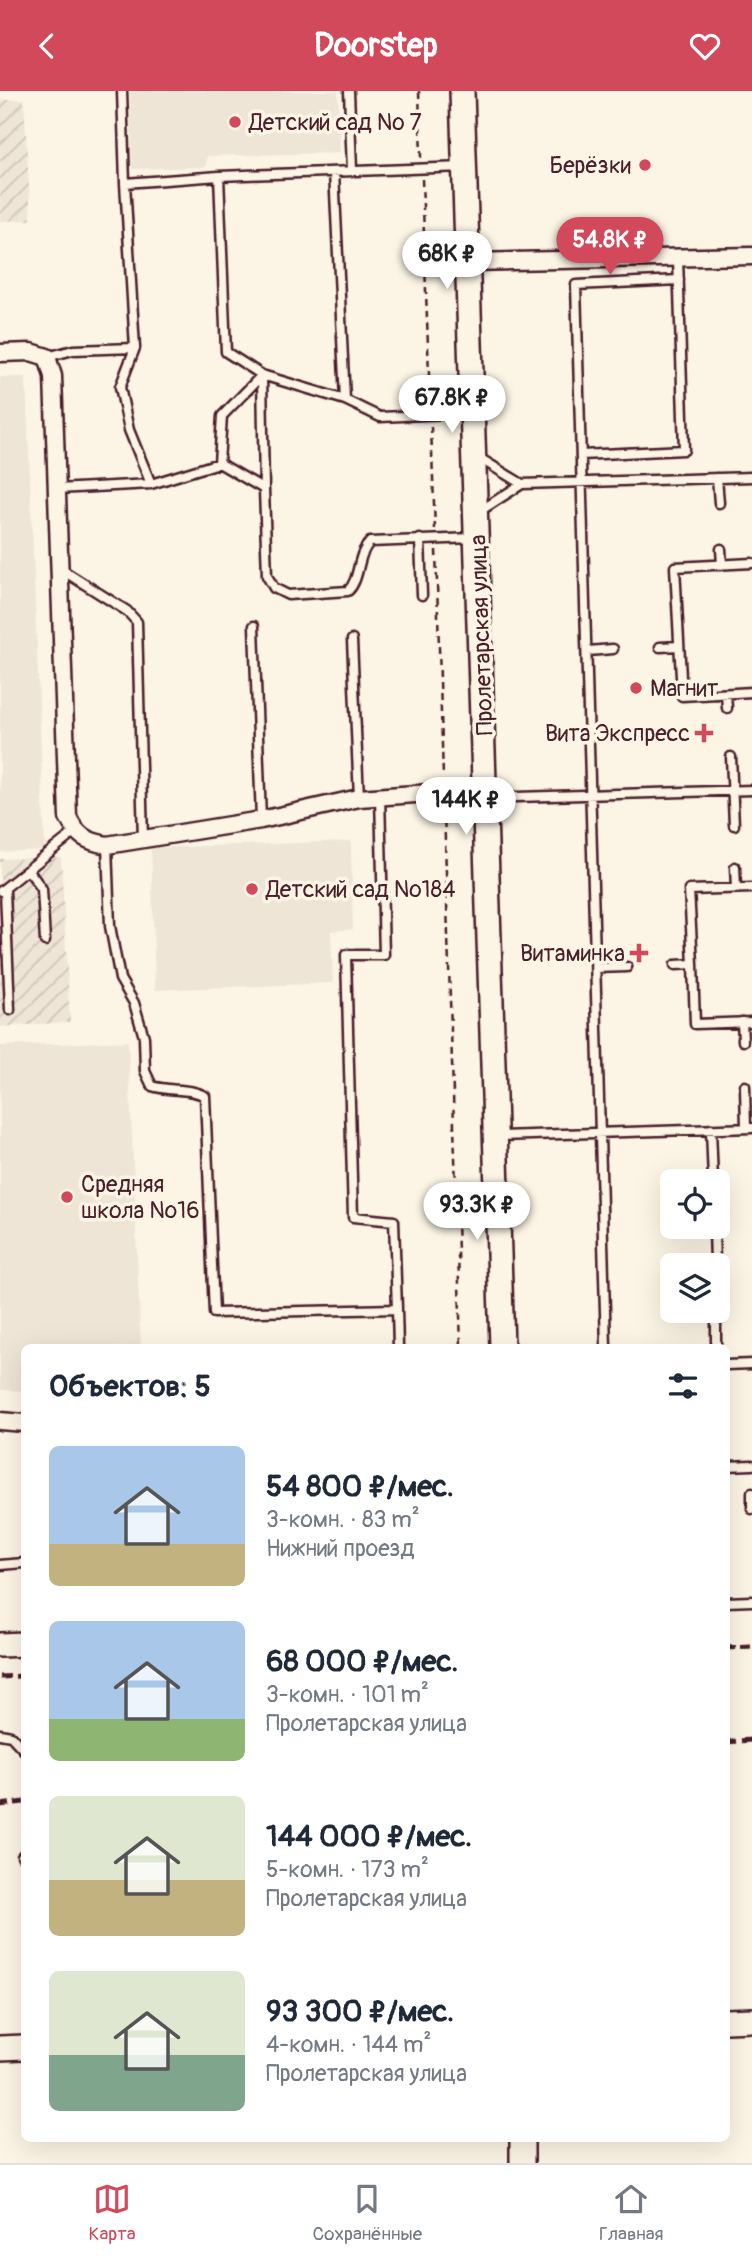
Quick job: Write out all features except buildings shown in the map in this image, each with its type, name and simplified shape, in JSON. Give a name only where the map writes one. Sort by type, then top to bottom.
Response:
[{"type":"main road","name":"Пролетарская улица","points":[[462,91],[487,798],[502,1344]]},
{"type":"main road","points":[[0,1645],[21,1644]]},
{"type":"main road","points":[[730,2021],[752,2020]]},
{"type":"main road","points":[[0,2048],[21,2047]]},
{"type":"main road","points":[[522,2142],[523,2163]]},
{"type":"street","points":[[468,262],[752,256]]},
{"type":"street","points":[[0,353],[31,352],[47,357],[53,376],[68,817],[75,832],[89,842],[107,845],[261,820],[359,798],[444,792],[487,798]]},
{"type":"street","points":[[0,1421],[21,1423]]},
{"type":"lane","points":[[122,91],[135,348],[121,387],[129,430],[151,484]]},
{"type":"lane","points":[[349,91],[352,170]]},
{"type":"lane","points":[[125,183],[219,176],[465,167]]},
{"type":"lane","points":[[334,172],[345,400]]},
{"type":"lane","points":[[219,176],[226,352],[262,375],[345,400],[380,417],[472,413]]},
{"type":"lane","points":[[581,455],[684,450],[678,258]]},
{"type":"lane","points":[[606,1344],[576,285],[679,280]]},
{"type":"lane","points":[[47,357],[73,350],[135,348]]},
{"type":"lane","points":[[219,463],[222,416],[262,375]]},
{"type":"lane","points":[[262,375],[267,576],[274,588],[288,595],[342,594],[353,586],[360,556],[370,542],[477,538]]},
{"type":"lane","points":[[475,455],[522,484]]},
{"type":"lane","points":[[57,489],[151,484],[219,463],[264,489]]},
{"type":"lane","points":[[476,514],[522,484],[752,477]]},
{"type":"lane","points":[[717,478],[719,503]]},
{"type":"lane","points":[[420,539],[422,595]]},
{"type":"lane","points":[[721,549],[722,565]]},
{"type":"lane","points":[[752,563],[675,567],[682,696],[752,692]]},
{"type":"lane","points":[[59,568],[127,611],[136,622],[144,839]]},
{"type":"lane","points":[[254,626],[261,820]]},
{"type":"lane","points":[[352,640],[359,798]]},
{"type":"lane","points":[[660,647],[679,646]]},
{"type":"lane","points":[[588,651],[613,649]]},
{"type":"lane","points":[[726,694],[727,708]]},
{"type":"lane","points":[[731,757],[734,825]]},
{"type":"lane","points":[[487,798],[752,790]]},
{"type":"lane","points":[[380,796],[384,955],[346,955],[353,1217],[394,1221],[398,1344]]},
{"type":"lane","points":[[10,1010],[2,891],[75,832]]},
{"type":"lane","points":[[107,845],[110,926],[120,979],[134,1003],[144,1037],[145,1071],[152,1086],[166,1091],[193,1090],[205,1096],[214,1313],[397,1309]]},
{"type":"lane","points":[[735,867],[736,888]]},
{"type":"lane","points":[[29,871],[43,889],[45,941]]},
{"type":"lane","points":[[752,888],[689,890],[695,1024],[752,1022]]},
{"type":"lane","points":[[675,965],[693,964]]},
{"type":"lane","points":[[596,968],[627,967]]},
{"type":"lane","points":[[742,1022],[743,1041]]},
{"type":"lane","points":[[496,1136],[749,1128],[745,1086]]},
{"type":"lane","points":[[711,1129],[713,1169]]},
{"type":"lane","points":[[716,1323],[716,1344]]},
{"type":"lane","points":[[730,1365],[752,1364]]},
{"type":"lane","points":[[730,1466],[752,1465]]},
{"type":"lane","points":[[752,1493],[752,1509]]},
{"type":"lane","points":[[0,1565],[21,1563]]},
{"type":"lane","points":[[730,1602],[752,1601]]},
{"type":"lane","points":[[0,1734],[10,1736],[21,1747]]},
{"type":"path","points":[[419,91],[461,1344]]},
{"type":"shaded area","name":"Детский сад № 7","points":[[130,91],[338,91],[340,153],[207,156],[206,167],[132,169]]},
{"type":"shaded area","points":[[24,99],[31,220],[0,221],[0,100]]},
{"type":"shaded area","points":[[0,377],[26,377],[45,850],[0,852]]},
{"type":"shaded area","name":"Детский сад №184","points":[[351,841],[353,929],[331,931],[333,983],[155,990],[151,848]]},
{"type":"shaded area","points":[[61,857],[70,1022],[0,1027],[0,859]]},
{"type":"shaded area","name":"Средняя школа №16","points":[[128,1041],[141,1344],[21,1344],[21,1391],[0,1390],[0,1046]]},
{"type":"railway","points":[[730,1648],[752,1647]]},
{"type":"railway","points":[[0,1677],[21,1676]]},
{"type":"railway","points":[[730,1742],[752,1740]]},
{"type":"railway","points":[[0,1805],[21,1802]]},
{"type":"place","name":"Детский сад № 7","points":[[235,122]]},
{"type":"place","name":"Берёзки","points":[[645,165]]},
{"type":"place","name":"Магнит","points":[[636,688]]},
{"type":"place","name":"Вита Экспресс","points":[[704,733]]},
{"type":"place","name":"Детский сад №184","points":[[252,889]]},
{"type":"place","name":"Витаминка","points":[[639,953]]},
{"type":"place","name":"Средняя школа №16","points":[[67,1197]]}]
